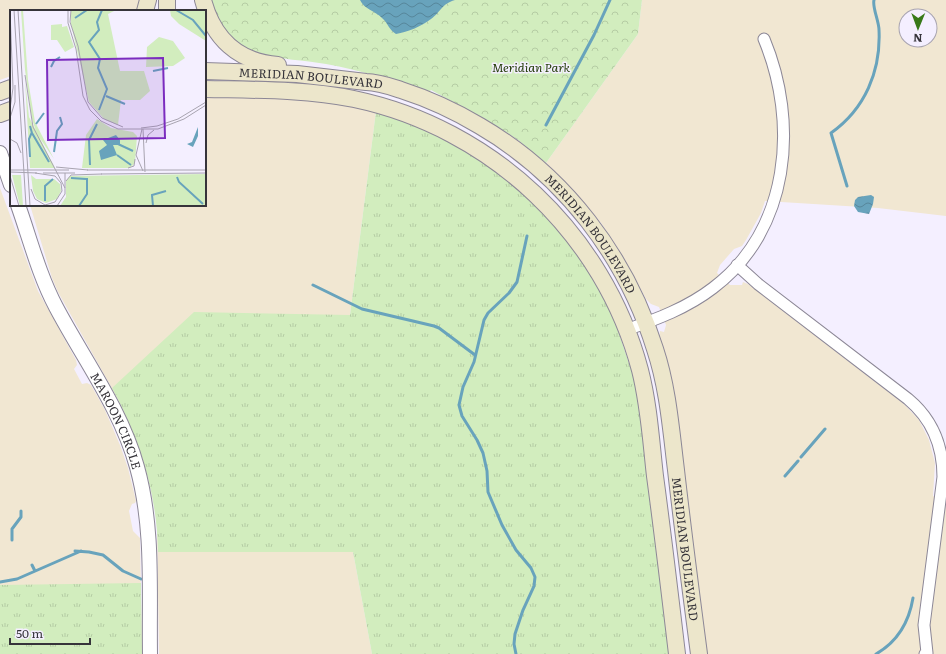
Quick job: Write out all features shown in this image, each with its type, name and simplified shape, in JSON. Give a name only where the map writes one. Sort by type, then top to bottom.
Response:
[{"type":"main road","points":[[145,10],[148,0]]},
{"type":"main road","points":[[204,0],[209,18],[218,33],[229,46],[244,56],[265,64],[324,70],[369,79],[374,82]]},
{"type":"main road","name":"MERIDIAN BOULEVARD","points":[[206,71],[290,74],[374,82],[414,94],[456,112],[495,136],[539,169],[578,209],[603,241],[626,279],[646,323],[660,364],[669,412],[699,654]]},
{"type":"main road","points":[[0,92],[10,88]]},
{"type":"main road","name":"MERIDIAN BOULEVARD","points":[[206,89],[299,92],[327,95],[386,107],[412,116],[468,143],[495,160],[541,199],[567,228],[584,249],[617,309],[626,330],[639,369],[646,402],[677,654]]},
{"type":"main road","points":[[0,114],[10,110]]},
{"type":"street","points":[[626,330],[679,309],[696,300],[718,284],[751,248],[766,222],[776,194],[782,168],[783,129],[781,100],[775,69],[764,39]]},
{"type":"street","points":[[0,154],[10,181]]},
{"type":"street","name":"MAROON CIRCLE","points":[[18,206],[46,288],[121,424],[137,466],[143,492],[148,531],[150,654]]},
{"type":"street","points":[[737,265],[758,284],[908,399],[923,414],[935,434],[942,456],[943,477],[924,623],[926,654]]},
{"type":"shaded area","points":[[0,0],[141,0],[137,10],[10,10],[10,76],[0,80]]},
{"type":"shaded area","points":[[642,0],[946,0],[946,216],[878,208],[765,201],[761,213],[742,246],[734,249],[720,265],[717,273],[730,285],[742,285],[743,282],[748,284],[904,404],[919,420],[929,440],[935,463],[933,496],[946,500],[946,654],[705,654],[659,338],[660,331],[664,332],[666,325],[659,307],[651,304],[646,299],[619,250],[601,223],[575,192],[546,163],[638,34]]},
{"type":"shaded area","points":[[206,95],[323,100],[376,111],[350,315],[353,552],[372,654],[159,654],[157,524],[147,470],[135,434],[124,410],[58,292],[52,278],[30,206],[206,206]]},
{"type":"shaded area","points":[[0,188],[38,291],[76,360],[77,365],[74,369],[82,384],[87,383],[91,385],[105,410],[128,468],[136,501],[132,504],[129,511],[133,531],[140,538],[142,654],[0,654]]},
{"type":"green space","name":"Meridian Park","points":[[211,0],[642,0],[638,34],[546,163],[518,140],[490,122],[431,90],[428,93],[352,69],[276,57],[249,51],[241,46],[224,29],[216,15]]},
{"type":"green space","points":[[376,111],[402,119],[456,143],[523,190],[580,255],[611,310],[636,384],[671,654],[372,654],[353,552],[158,552],[154,509],[145,467],[131,427],[112,388],[194,312],[350,315]]},
{"type":"green space","points":[[141,583],[142,654],[0,654],[0,585]]},
{"type":"water","points":[[360,0],[455,0],[444,6],[423,24],[396,34],[382,18],[364,6]]},
{"type":"water","points":[[871,195],[874,197],[869,214],[858,212],[854,206],[855,200],[858,197]]},
{"type":"waterway","points":[[546,125],[594,35],[610,0]]},
{"type":"waterway","points":[[847,186],[831,133],[853,113],[862,101],[874,74],[879,45],[879,30],[874,0]]},
{"type":"waterway","points":[[516,654],[514,644],[515,634],[523,610],[534,586],[535,577],[531,568],[516,550],[502,525],[488,492],[487,471],[483,453],[462,416],[459,405],[463,387],[474,362],[484,320],[488,313],[509,293],[517,282],[527,236]]},
{"type":"waterway","points":[[313,285],[362,309],[439,328],[475,355]]},
{"type":"waterway","points":[[801,457],[825,429]]},
{"type":"waterway","points":[[785,476],[798,461]]},
{"type":"waterway","points":[[12,540],[12,529],[21,517],[21,511]]},
{"type":"waterway","points":[[75,551],[103,555],[123,571],[141,579]]},
{"type":"waterway","points":[[0,582],[17,579],[81,551]]},
{"type":"waterway","points":[[32,565],[35,571]]},
{"type":"waterway","points":[[876,654],[890,644],[901,630],[905,623],[913,598]]}]
